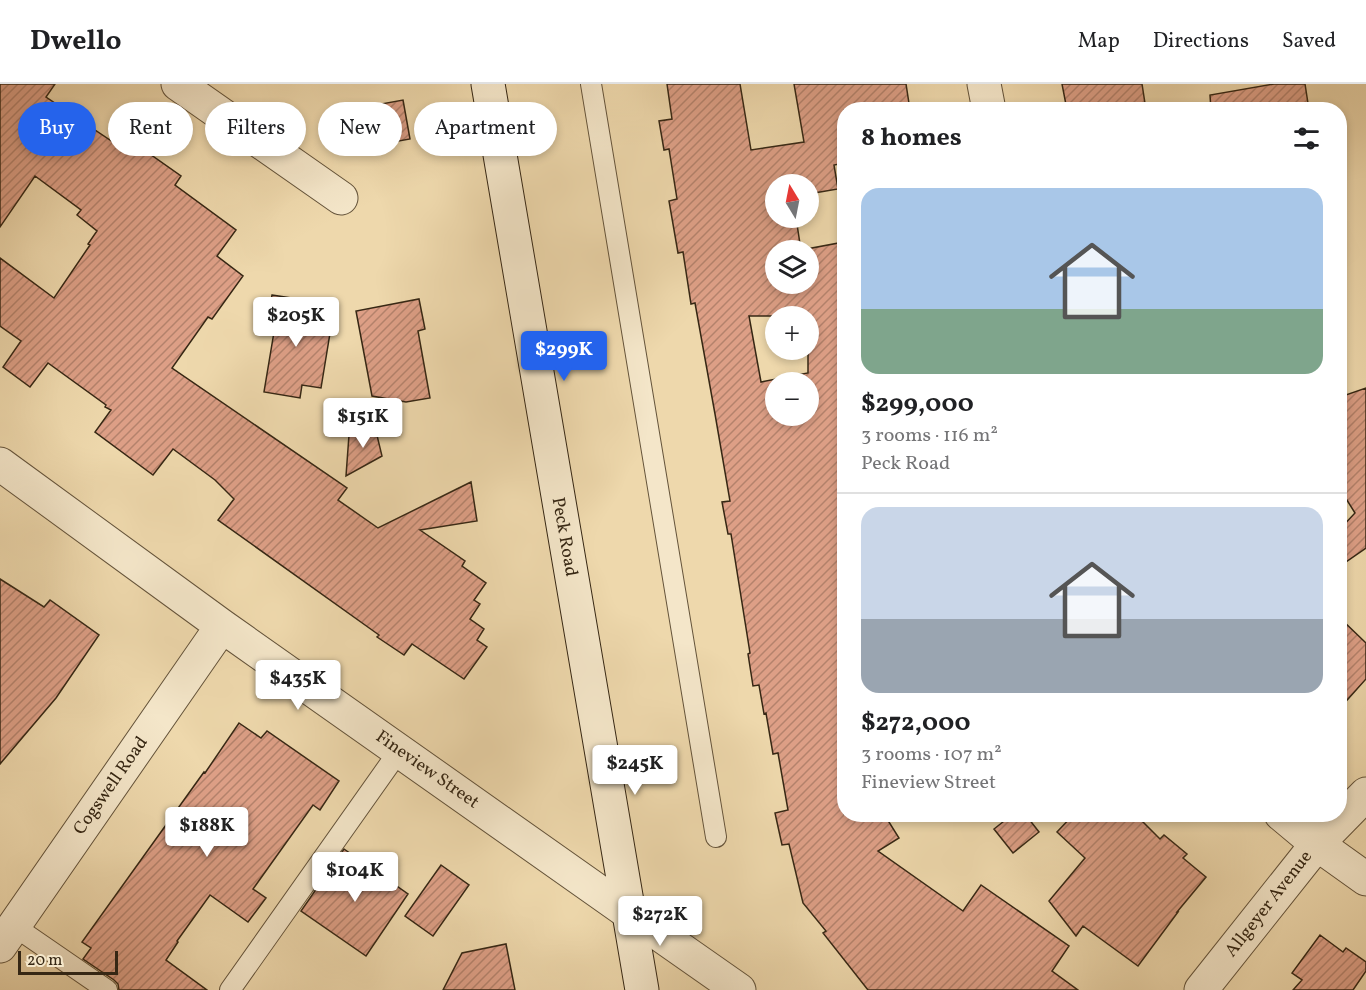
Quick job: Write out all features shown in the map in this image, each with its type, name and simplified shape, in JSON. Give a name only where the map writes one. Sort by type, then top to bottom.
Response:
[{"type":"street","points":[[178,84],[341,198]]},
{"type":"street","name":"Peck Road","points":[[488,84],[642,990]]},
{"type":"street","points":[[984,84],[987,102]]},
{"type":"street","name":"Fineview Street","points":[[0,464],[222,626],[739,990]]},
{"type":"street","name":"Cogswell Road","points":[[7,936],[222,626]]},
{"type":"street","name":"Allgeyer Avenue","points":[[1347,813],[1366,794]]},
{"type":"street","points":[[1291,822],[1366,879]]},
{"type":"street","name":"Allgeyer Avenue","points":[[1201,990],[1317,844],[1339,822]]},
{"type":"lane","points":[[591,84],[716,837]]},
{"type":"lane","points":[[230,990],[399,751]]},
{"type":"lane","points":[[7,936],[107,990]]},
{"type":"building","points":[[0,84],[55,84],[46,97],[53,102],[18,102],[18,156],[96,156],[96,131],[108,139],[108,156],[153,156],[181,176],[175,185],[236,230],[217,256],[243,276],[212,319],[208,317],[172,368],[347,488],[338,500],[378,528],[471,482],[477,521],[420,530],[465,561],[462,566],[486,583],[474,600],[480,604],[470,619],[484,629],[477,640],[487,647],[464,679],[412,644],[404,655],[218,520],[234,499],[215,480],[173,449],[153,475],[95,432],[111,410],[48,363],[30,387],[3,367],[21,341],[0,326],[0,258],[54,298],[97,231],[77,215],[81,210],[35,176],[0,227]]},
{"type":"building","points":[[667,84],[740,84],[751,150],[804,142],[794,84],[906,84],[909,102],[837,102],[837,164],[834,165],[837,189],[819,192],[819,174],[765,174],[765,228],[798,228],[799,240],[765,240],[765,294],[819,294],[819,247],[837,243],[837,822],[889,822],[899,838],[878,851],[963,911],[981,885],[1069,946],[1052,971],[1078,990],[868,990],[823,933],[826,931],[803,903],[789,844],[782,845],[775,813],[788,810],[778,753],[773,754],[759,685],[753,686],[731,534],[728,534],[722,502],[730,501],[695,303],[691,304],[683,252],[678,253],[669,201],[677,199],[669,149],[664,150],[659,121],[672,119]],"holes":[[[765,306],[819,306],[819,360],[808,360],[808,372],[819,372],[819,426],[765,426],[765,381],[761,382],[749,316],[765,316]]]},
{"type":"building","points":[[1062,84],[1142,84],[1145,102],[1065,102]]},
{"type":"building","points":[[1274,84],[1305,84],[1308,102],[1210,102],[1210,95]]},
{"type":"building","points":[[403,100],[410,139],[402,140],[402,102],[392,102]]},
{"type":"building","points":[[272,295],[304,300],[301,321],[333,315],[321,388],[302,385],[300,398],[264,392],[275,326],[267,325]]},
{"type":"building","points":[[419,299],[425,329],[418,331],[430,398],[406,402],[372,396],[356,311]]},
{"type":"building","points":[[1366,388],[1366,548],[1347,561],[1347,522],[1355,513],[1347,500],[1347,395]]},
{"type":"building","points":[[374,423],[382,456],[346,476],[349,435]]},
{"type":"building","points":[[0,579],[44,607],[50,600],[99,635],[56,698],[0,764]]},
{"type":"building","points":[[1347,625],[1366,643],[1366,679],[1347,700]]},
{"type":"building","points":[[239,723],[261,738],[267,731],[339,781],[320,810],[313,805],[253,889],[266,898],[248,922],[210,895],[177,941],[166,960],[207,990],[119,990],[114,980],[83,959],[91,948],[82,942]]},
{"type":"building","points":[[1003,822],[1031,822],[1039,832],[1013,853],[994,829]]},
{"type":"building","points":[[1066,822],[1143,822],[1160,839],[1164,835],[1187,854],[1183,858],[1206,877],[1138,966],[1083,926],[1076,936],[1049,901],[1085,858],[1057,832]]},
{"type":"building","points":[[344,849],[408,894],[366,956],[301,911]]},
{"type":"building","points":[[441,865],[469,885],[433,936],[405,916]]},
{"type":"building","points":[[1320,935],[1343,952],[1346,948],[1366,962],[1366,971],[1353,990],[1293,990],[1302,980],[1292,973]]},
{"type":"building","points":[[506,944],[515,990],[443,990],[462,953]]}]
